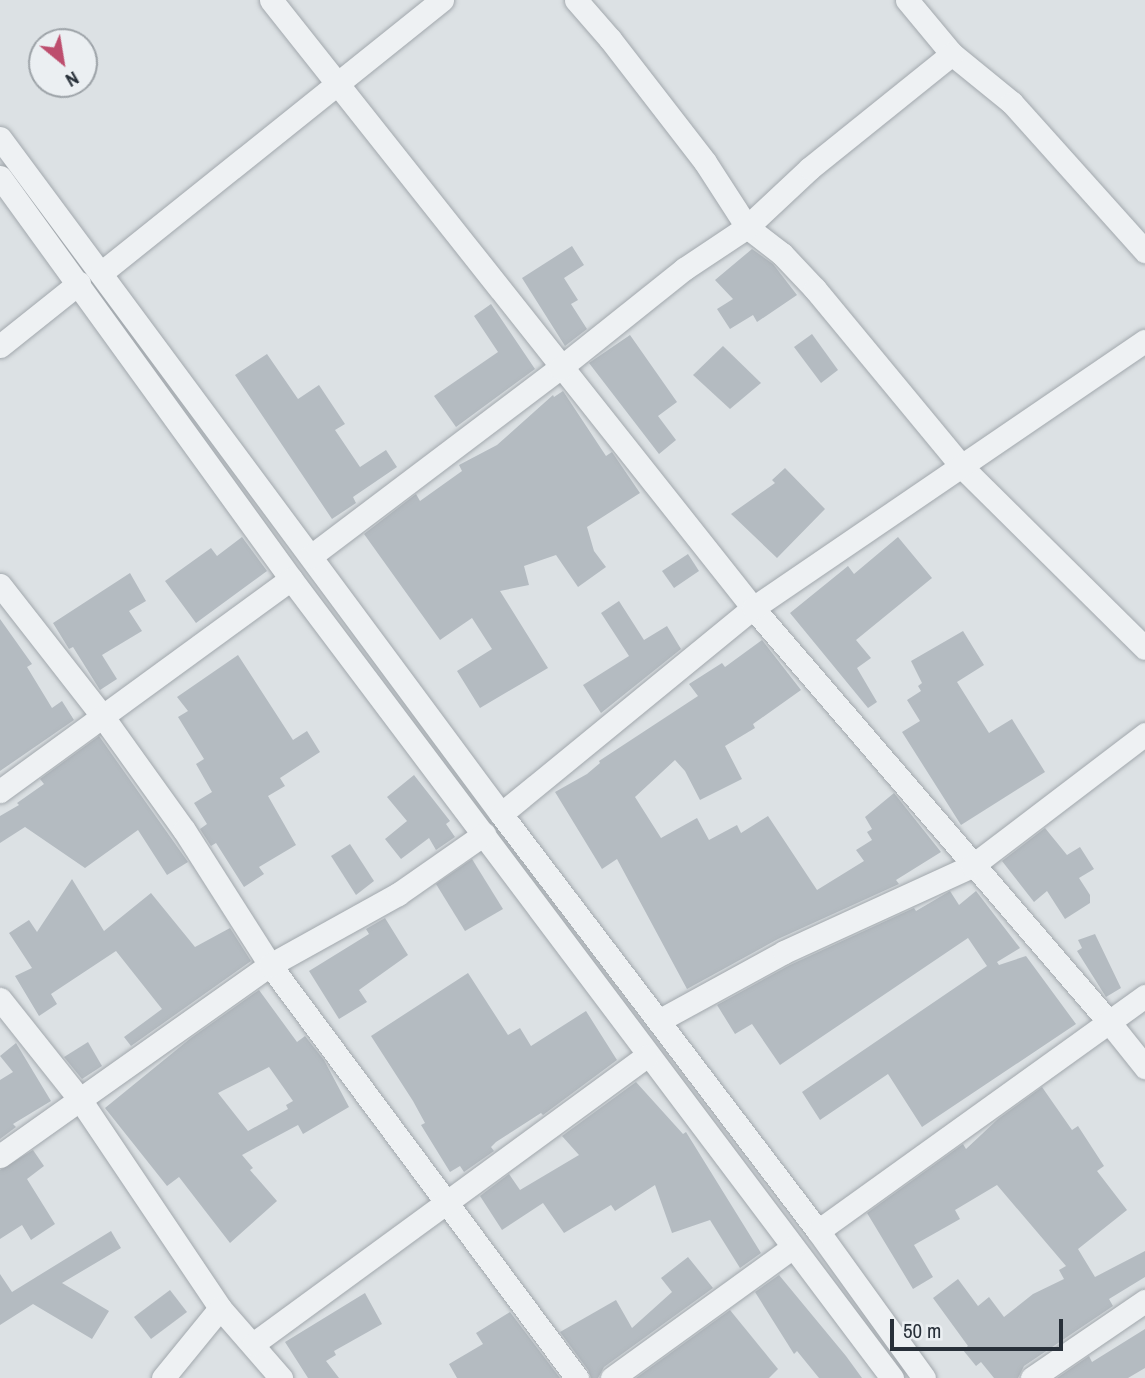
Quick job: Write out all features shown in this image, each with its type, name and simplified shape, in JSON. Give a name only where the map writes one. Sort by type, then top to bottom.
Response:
[{"type":"street","points":[[271,0],[560,368],[753,608],[972,866],[1109,1021],[1145,1068]]},
{"type":"street","points":[[101,273],[442,0]]},
{"type":"street","points":[[576,0],[610,39],[705,162],[747,227],[782,254],[815,289],[962,467],[1145,649]]},
{"type":"street","points":[[907,0],[952,54],[1012,103],[1145,251]]},
{"type":"street","points":[[311,556],[560,368],[684,269],[747,227],[810,168],[952,54]]},
{"type":"street","points":[[0,138],[501,814],[818,1231],[924,1378]]},
{"type":"street","points":[[0,177],[290,579],[892,1378]]},
{"type":"street","points":[[0,346],[79,283]]},
{"type":"street","points":[[501,814],[753,608],[1145,341]]},
{"type":"street","points":[[0,791],[290,579]]},
{"type":"street","points":[[0,585],[103,717],[184,830],[270,965],[444,1203],[577,1378]]},
{"type":"street","points":[[660,1020],[784,952],[972,866],[1145,734]]},
{"type":"street","points":[[0,1156],[270,965],[398,894],[484,834]]},
{"type":"street","points":[[818,1231],[1145,996]]},
{"type":"street","points":[[0,999],[81,1101],[220,1308],[281,1378]]},
{"type":"street","points":[[253,1344],[647,1056]]},
{"type":"street","points":[[612,1378],[793,1247]]},
{"type":"street","points":[[1032,1378],[1145,1301]]},
{"type":"street","points":[[163,1378],[220,1308]]},
{"type":"building","points":[[572,246],[584,265],[564,278],[578,300],[571,304],[587,329],[565,346],[522,278]]},
{"type":"building","points":[[752,249],[773,264],[797,295],[757,322],[753,315],[730,329],[717,309],[733,299],[715,280]]},
{"type":"building","points":[[491,304],[535,369],[456,427],[434,396],[498,352],[474,316]]},
{"type":"building","points":[[812,334],[838,370],[821,383],[794,347]]},
{"type":"building","points":[[630,335],[677,402],[658,416],[676,440],[659,454],[589,363]]},
{"type":"building","points":[[723,346],[761,383],[730,409],[693,375]]},
{"type":"building","points":[[267,354],[298,399],[319,385],[345,424],[335,430],[360,467],[386,450],[397,467],[353,497],[356,503],[332,519],[235,375]]},
{"type":"building","points":[[563,391],[606,456],[612,452],[640,493],[587,527],[594,551],[606,567],[578,587],[556,555],[524,566],[529,585],[500,591],[548,668],[480,708],[457,671],[492,649],[472,618],[440,640],[364,534],[416,494],[420,501],[462,471],[459,465],[497,445],[553,395],[554,397]]},
{"type":"building","points":[[785,468],[825,509],[777,558],[731,514],[775,483],[772,480]]},
{"type":"building","points":[[242,537],[267,571],[196,623],[165,581],[211,548],[217,556]]},
{"type":"building","points":[[898,537],[932,578],[856,640],[871,658],[857,668],[877,702],[868,708],[790,613],[848,566],[854,574]]},
{"type":"building","points":[[688,554],[699,571],[674,588],[662,571]]},
{"type":"building","points":[[130,573],[146,601],[129,611],[142,631],[102,655],[117,679],[100,690],[73,647],[69,649],[53,623]]},
{"type":"building","points":[[619,601],[644,640],[667,626],[681,649],[601,713],[583,685],[629,656],[601,613]]},
{"type":"building","points":[[0,619],[32,664],[27,667],[52,708],[62,701],[74,720],[0,771]]},
{"type":"building","points":[[963,631],[984,665],[957,682],[989,733],[1012,719],[1045,772],[961,825],[902,732],[920,721],[907,700],[921,691],[918,686],[922,683],[911,661]]},
{"type":"building","points":[[762,640],[801,690],[753,724],[755,728],[725,746],[742,779],[700,800],[685,771],[675,760],[635,797],[661,838],[697,818],[709,840],[737,825],[741,833],[768,816],[817,890],[864,861],[856,850],[872,840],[867,832],[872,829],[865,817],[894,793],[941,852],[896,880],[899,884],[778,939],[687,989],[617,859],[602,869],[555,792],[587,774],[599,761],[698,696],[689,684],[722,663],[725,667]]},
{"type":"building","points":[[238,655],[293,740],[307,731],[320,752],[280,778],[285,786],[268,796],[296,845],[259,867],[264,874],[244,887],[216,843],[211,846],[200,829],[207,824],[194,803],[212,792],[196,764],[204,759],[178,717],[188,711],[177,697]]},
{"type":"building","points":[[99,736],[188,862],[167,875],[138,830],[85,868],[25,827],[0,843],[0,816],[19,805],[17,803],[44,784],[40,779]]},
{"type":"building","points":[[414,775],[450,821],[446,824],[455,837],[436,850],[429,838],[401,859],[385,839],[407,821],[387,797]]},
{"type":"building","points":[[1045,828],[1067,855],[1080,847],[1094,869],[1079,878],[1090,895],[1090,903],[1065,919],[1047,891],[1034,902],[1002,861]]},
{"type":"building","points":[[350,844],[374,881],[356,895],[331,856]]},
{"type":"building","points":[[472,859],[503,909],[465,931],[436,884]]},
{"type":"building","points":[[72,879],[104,931],[151,893],[195,947],[230,928],[251,961],[131,1046],[124,1037],[162,1009],[116,951],[51,994],[57,1004],[39,1016],[15,976],[32,968],[9,933],[29,920],[37,932]]},
{"type":"building","points":[[950,891],[959,905],[976,891],[1020,948],[997,962],[999,965],[1026,956],[1076,1024],[922,1127],[888,1074],[820,1120],[802,1092],[987,966],[968,938],[780,1065],[752,1024],[735,1034],[717,1005],[790,965],[914,908],[916,911]]},
{"type":"building","points":[[385,918],[408,955],[359,990],[367,1002],[339,1019],[309,971],[369,934],[366,929]]},
{"type":"building","points":[[1095,934],[1121,988],[1106,997],[1077,951],[1082,948],[1078,940]]},
{"type":"building","points":[[468,973],[508,1035],[520,1028],[531,1046],[586,1011],[617,1060],[543,1115],[541,1113],[496,1142],[491,1147],[494,1151],[464,1172],[460,1166],[450,1172],[421,1125],[425,1123],[413,1101],[371,1036]]},
{"type":"building","points":[[259,990],[297,1042],[305,1036],[324,1060],[349,1107],[303,1134],[298,1125],[242,1155],[253,1168],[250,1170],[277,1201],[230,1243],[179,1177],[167,1186],[105,1108],[191,1038]],"holes":[[[269,1067],[293,1101],[286,1105],[288,1109],[248,1131],[218,1093]]]},
{"type":"building","points":[[88,1042],[102,1066],[82,1079],[64,1057]]},
{"type":"building","points":[[16,1043],[51,1101],[13,1124],[16,1127],[0,1139],[0,1080],[13,1072],[0,1056]]},
{"type":"building","points":[[636,1082],[683,1134],[686,1132],[761,1253],[740,1268],[710,1220],[672,1233],[655,1185],[615,1211],[611,1205],[564,1233],[543,1203],[502,1230],[480,1196],[509,1174],[520,1190],[579,1155],[562,1136]]},
{"type":"building","points":[[1042,1087],[1072,1130],[1078,1126],[1104,1166],[1097,1171],[1127,1210],[1078,1249],[1095,1277],[1145,1251],[1145,1277],[1109,1299],[1113,1306],[1024,1366],[1018,1378],[994,1378],[981,1362],[976,1366],[963,1350],[968,1346],[933,1298],[958,1279],[978,1306],[989,1297],[1004,1317],[1033,1294],[1064,1279],[1059,1270],[1066,1266],[997,1185],[955,1210],[960,1219],[914,1245],[933,1277],[913,1289],[867,1213],[963,1144],[966,1149],[998,1119]]},
{"type":"building","points":[[33,1150],[44,1166],[27,1179],[55,1224],[31,1240],[22,1225],[0,1239],[0,1170]]},
{"type":"building","points":[[111,1231],[121,1248],[62,1283],[109,1311],[92,1339],[33,1304],[0,1325],[0,1274],[12,1292]]},
{"type":"building","points":[[688,1257],[713,1288],[604,1367],[598,1378],[591,1378],[560,1332],[616,1300],[632,1328],[672,1292],[661,1278]]},
{"type":"building","points":[[779,1275],[862,1378],[819,1378],[797,1351],[794,1354],[755,1292]]},
{"type":"building","points":[[170,1290],[187,1312],[151,1339],[134,1317]]},
{"type":"building","points":[[365,1293],[382,1324],[334,1351],[336,1355],[326,1361],[339,1378],[308,1378],[285,1342]]},
{"type":"building","points":[[730,1310],[778,1369],[769,1378],[636,1378]]},
{"type":"building","points":[[510,1312],[560,1378],[457,1378],[449,1364],[483,1344],[476,1333]]},
{"type":"building","points":[[1145,1329],[1145,1368],[1128,1378],[1057,1378],[1089,1356],[1092,1362]]}]
